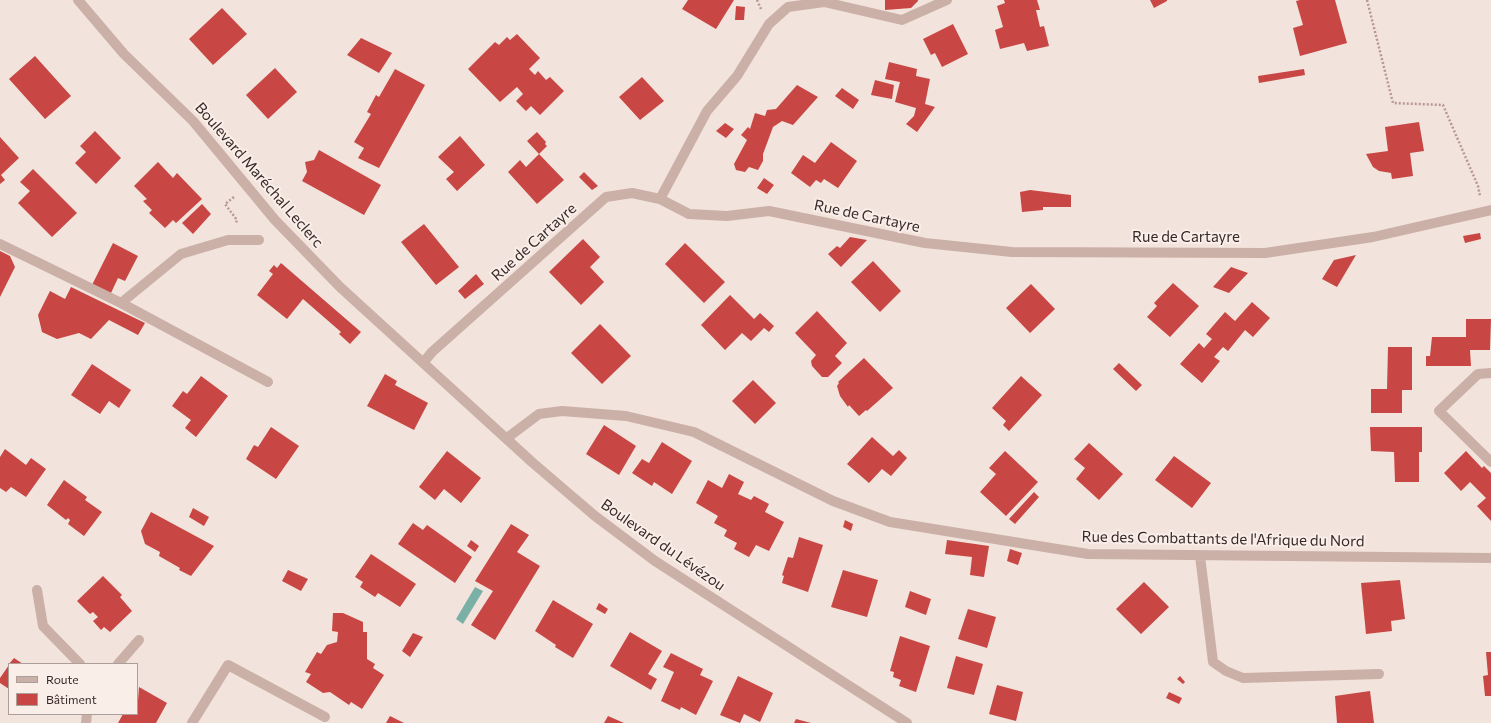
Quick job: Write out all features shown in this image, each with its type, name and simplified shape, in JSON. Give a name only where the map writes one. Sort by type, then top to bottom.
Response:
[{"type":"street","name":"Boulevard Maréchal Leclerc","points":[[78,0],[124,54],[193,121],[275,220],[340,287],[423,363]]},
{"type":"street","points":[[660,199],[707,111],[737,76],[768,24],[788,7],[824,2],[902,20],[947,0]]},
{"type":"street","name":"Rue de Cartayre","points":[[423,363],[432,352],[606,197],[632,193],[660,199],[689,214],[727,216],[769,211],[925,243],[1012,252],[1266,252],[1372,237],[1487,211]]},
{"type":"street","points":[[121,303],[181,254],[228,240],[259,240]]},
{"type":"street","points":[[0,244],[121,303],[268,382]]},
{"type":"street","name":"Boulevard du Lévézou","points":[[423,363],[595,516],[655,561],[907,723]]},
{"type":"street","points":[[1491,373],[1478,374],[1438,411],[1491,462]]},
{"type":"street","name":"Rue des Combattants de l'Afrique du Nord","points":[[507,438],[539,414],[562,410],[626,416],[694,432],[833,500],[890,522],[1088,554],[1491,558]]},
{"type":"street","points":[[1200,556],[1214,662],[1226,671],[1243,678],[1379,674]]},
{"type":"street","points":[[37,590],[43,626],[79,663]]},
{"type":"street","points":[[119,663],[139,640]]},
{"type":"street","points":[[192,723],[228,665],[325,717]]},
{"type":"path","points":[[1367,0],[1393,103],[1443,105],[1478,186],[1487,211]]},
{"type":"path","points":[[228,240],[237,220],[225,204],[247,186]]},
{"type":"water","points":[[475,587],[483,591],[463,624],[456,619]]},
{"type":"building","points":[[688,0],[734,0],[716,29],[682,9]]},
{"type":"building","points":[[885,0],[918,1],[911,8],[885,10]]},
{"type":"building","points":[[1004,0],[1037,0],[1040,10],[1036,10],[1040,27],[1044,26],[1049,46],[1027,51],[1024,43],[1000,49],[995,30],[1003,27],[997,6],[1005,3]]},
{"type":"building","points":[[1150,0],[1167,0],[1167,1],[1154,8]]},
{"type":"building","points":[[1335,0],[1347,43],[1300,56],[1293,28],[1303,25],[1296,1]]},
{"type":"building","points":[[736,6],[745,7],[744,20],[735,20]]},
{"type":"building","points":[[222,8],[247,34],[213,65],[189,39]]},
{"type":"building","points":[[953,24],[968,54],[942,67],[935,53],[931,55],[923,39]]},
{"type":"building","points":[[517,34],[540,58],[529,69],[535,75],[538,71],[546,80],[550,77],[564,91],[540,115],[531,106],[526,111],[516,101],[523,94],[517,87],[500,102],[468,69],[495,42],[499,45],[507,37],[510,40]]},
{"type":"building","points":[[361,38],[392,53],[379,73],[347,55]]},
{"type":"building","points":[[35,56],[71,96],[45,119],[9,79]]},
{"type":"building","points":[[889,62],[917,69],[916,76],[930,79],[925,104],[935,107],[917,132],[906,124],[914,116],[916,108],[895,102],[900,82],[885,79]]},
{"type":"building","points":[[275,68],[297,92],[268,119],[246,95]]},
{"type":"building","points":[[395,69],[425,85],[379,168],[358,158],[364,148],[354,142],[371,114],[367,112],[376,95],[379,97]]},
{"type":"building","points":[[1304,69],[1305,75],[1259,83],[1258,76]]},
{"type":"building","points":[[642,77],[664,101],[640,120],[619,97]]},
{"type":"building","points":[[875,80],[894,85],[892,99],[871,95]]},
{"type":"building","points":[[797,85],[818,97],[793,125],[782,121],[773,127],[763,154],[763,161],[758,170],[749,167],[745,172],[736,170],[734,164],[747,140],[741,135],[748,127],[750,129],[755,113],[765,116],[767,110],[776,109]]},
{"type":"building","points":[[842,88],[859,100],[853,109],[835,96]]},
{"type":"building","points":[[1419,122],[1424,151],[1410,153],[1413,176],[1392,179],[1391,173],[1379,171],[1373,167],[1366,154],[1388,151],[1385,127]]},
{"type":"building","points":[[725,123],[734,129],[726,138],[716,131]]},
{"type":"building","points":[[95,131],[121,158],[96,184],[75,163],[86,152],[80,146]]},
{"type":"building","points":[[537,132],[546,142],[545,144],[547,146],[539,154],[527,141]]},
{"type":"building","points":[[460,136],[485,165],[457,191],[446,179],[454,172],[438,157]]},
{"type":"building","points":[[0,137],[19,158],[1,175],[5,180],[0,184]]},
{"type":"building","points":[[831,142],[857,161],[838,188],[824,179],[821,183],[816,180],[810,187],[791,173],[803,155],[815,163]]},
{"type":"building","points":[[319,150],[381,185],[364,215],[302,181],[307,172],[305,162],[314,160]]},
{"type":"building","points":[[539,154],[564,180],[537,204],[508,172],[520,160],[526,167]]},
{"type":"building","points":[[158,162],[173,178],[177,173],[202,199],[176,223],[173,220],[165,228],[149,213],[152,210],[143,201],[147,199],[134,186]]},
{"type":"building","points":[[33,169],[77,213],[52,237],[18,203],[30,191],[20,182]]},
{"type":"building","points":[[584,172],[598,186],[592,190],[579,177]]},
{"type":"building","points":[[764,178],[774,185],[767,194],[757,188]]},
{"type":"building","points":[[1030,190],[1071,195],[1071,207],[1043,207],[1043,210],[1022,212],[1020,192]]},
{"type":"building","points":[[202,204],[211,214],[193,234],[182,223]]},
{"type":"building","points":[[424,224],[459,267],[436,285],[401,242]]},
{"type":"building","points":[[1480,233],[1481,239],[1465,243],[1463,236]]},
{"type":"building","points":[[850,237],[867,240],[841,267],[828,254],[837,246],[840,248]]},
{"type":"building","points":[[583,239],[600,257],[590,267],[604,282],[581,305],[549,272]]},
{"type":"building","points":[[113,243],[138,256],[125,281],[118,278],[111,293],[92,285]]},
{"type":"building","points":[[685,243],[725,282],[704,303],[665,264]]},
{"type":"building","points":[[0,251],[10,256],[15,267],[0,297]]},
{"type":"building","points":[[1356,255],[1337,287],[1322,279],[1334,260]]},
{"type":"building","points":[[873,261],[901,291],[880,312],[851,282]]},
{"type":"building","points":[[281,263],[361,332],[350,344],[339,334],[341,332],[303,299],[287,319],[257,295],[273,274],[269,271],[274,265],[277,268]]},
{"type":"building","points":[[1231,267],[1248,273],[1229,293],[1213,287]]},
{"type":"building","points":[[476,274],[484,284],[465,299],[458,291]]},
{"type":"building","points":[[1173,283],[1199,306],[1170,337],[1147,317],[1157,306],[1154,303]]},
{"type":"building","points":[[1031,284],[1055,309],[1030,333],[1006,308]]},
{"type":"building","points":[[71,287],[145,323],[138,335],[109,320],[91,339],[79,333],[57,339],[42,332],[38,315],[50,291],[65,299]]},
{"type":"building","points":[[730,295],[754,319],[760,313],[774,326],[769,332],[764,328],[751,341],[742,333],[725,350],[701,325]]},
{"type":"building","points":[[1252,302],[1270,318],[1253,337],[1245,330],[1228,351],[1223,347],[1214,357],[1220,361],[1202,383],[1180,364],[1199,343],[1204,348],[1212,339],[1206,334],[1225,312],[1235,321]]},
{"type":"building","points":[[817,311],[847,343],[835,356],[842,363],[828,377],[822,377],[812,366],[811,361],[816,355],[795,333]]},
{"type":"building","points":[[1466,319],[1491,319],[1490,350],[1470,350],[1471,366],[1426,366],[1426,356],[1430,356],[1432,337],[1466,337]]},
{"type":"building","points":[[600,324],[631,356],[602,384],[571,353]]},
{"type":"building","points":[[1388,347],[1412,347],[1412,390],[1402,390],[1402,413],[1371,413],[1371,389],[1387,389]]},
{"type":"building","points":[[864,358],[893,388],[867,411],[866,410],[859,416],[849,405],[848,407],[840,396],[837,386],[839,383],[838,382]]},
{"type":"building","points":[[1119,363],[1142,385],[1136,391],[1113,369]]},
{"type":"building","points":[[92,364],[131,390],[119,408],[109,401],[100,414],[71,395]]},
{"type":"building","points":[[385,374],[397,381],[395,385],[428,403],[414,430],[367,406]]},
{"type":"building","points":[[201,376],[228,396],[196,437],[185,428],[191,420],[172,406],[183,391],[187,394]]},
{"type":"building","points":[[1021,376],[1042,395],[1009,431],[1003,425],[1006,421],[992,408]]},
{"type":"building","points":[[753,380],[776,403],[755,424],[732,401]]},
{"type":"building","points":[[604,425],[636,446],[619,475],[586,454]]},
{"type":"building","points":[[271,427],[299,446],[276,479],[246,459],[254,445],[258,447]]},
{"type":"building","points":[[1370,427],[1422,427],[1422,452],[1419,452],[1419,482],[1395,482],[1394,452],[1371,451]]},
{"type":"building","points":[[872,437],[893,456],[899,450],[907,458],[891,476],[882,469],[869,483],[847,464]]},
{"type":"building","points":[[662,442],[692,461],[672,494],[654,482],[652,486],[632,473],[642,459],[649,463]]},
{"type":"building","points":[[1089,443],[1123,474],[1099,500],[1076,479],[1085,468],[1074,459]]},
{"type":"building","points":[[5,449],[26,465],[31,458],[46,469],[26,497],[11,487],[6,492],[0,488],[0,457]]},
{"type":"building","points":[[447,451],[481,478],[461,503],[444,489],[435,500],[419,487]]},
{"type":"building","points":[[1005,451],[1038,482],[1006,516],[980,492],[996,474],[989,468]]},
{"type":"building","points":[[1466,451],[1482,468],[1484,466],[1491,473],[1491,521],[1477,506],[1486,498],[1470,482],[1461,491],[1444,473]]},
{"type":"building","points":[[1174,456],[1211,483],[1192,508],[1155,480]]},
{"type":"building","points":[[729,474],[744,482],[738,494],[751,500],[754,496],[769,504],[765,512],[784,522],[769,551],[756,545],[749,557],[734,549],[737,543],[724,536],[727,530],[714,523],[718,516],[696,503],[708,480],[722,488]]},
{"type":"building","points":[[64,480],[87,497],[85,500],[102,512],[84,536],[68,524],[70,520],[68,518],[66,520],[47,505]]},
{"type":"building","points":[[1034,492],[1039,497],[1015,524],[1009,519]]},
{"type":"building","points":[[193,508],[209,517],[204,526],[189,517]]},
{"type":"building","points":[[151,512],[214,546],[191,576],[179,570],[180,568],[159,556],[160,552],[145,544],[141,531]]},
{"type":"building","points":[[845,520],[853,524],[851,531],[843,527]]},
{"type":"building","points":[[413,523],[423,530],[427,525],[472,557],[455,583],[398,544]]},
{"type":"building","points":[[511,524],[529,535],[517,552],[540,566],[495,640],[471,625],[493,591],[475,581]]},
{"type":"building","points":[[799,537],[823,545],[808,592],[782,583],[784,576],[782,575],[788,557],[793,558]]},
{"type":"building","points":[[471,540],[479,546],[475,552],[467,546]]},
{"type":"building","points":[[947,540],[989,546],[984,577],[970,575],[972,557],[945,554]]},
{"type":"building","points":[[1010,549],[1022,553],[1018,565],[1007,561]]},
{"type":"building","points":[[371,554],[416,584],[400,607],[378,593],[375,597],[360,587],[363,582],[355,577]]},
{"type":"building","points":[[288,570],[308,579],[301,591],[282,581]]},
{"type":"building","points":[[843,570],[878,580],[867,617],[831,607]]},
{"type":"building","points":[[103,576],[122,595],[120,597],[132,611],[110,632],[104,627],[101,630],[93,621],[98,617],[93,612],[90,614],[77,601]]},
{"type":"building","points":[[1400,580],[1405,619],[1391,621],[1392,631],[1366,634],[1361,583]]},
{"type":"building","points":[[1144,582],[1169,607],[1141,634],[1116,609]]},
{"type":"building","points":[[910,591],[931,599],[926,615],[905,607]]},
{"type":"building","points":[[553,600],[593,624],[573,658],[555,647],[556,645],[535,631]]},
{"type":"building","points":[[599,603],[608,609],[605,614],[596,609]]},
{"type":"building","points":[[968,609],[996,617],[987,648],[958,639]]},
{"type":"building","points":[[333,613],[343,613],[363,622],[363,632],[367,632],[367,659],[375,664],[373,668],[384,675],[362,709],[351,702],[349,705],[330,692],[323,693],[306,682],[311,674],[305,672],[317,652],[321,654],[327,645],[337,642],[338,632],[332,631]]},
{"type":"building","points":[[630,632],[662,651],[648,674],[657,679],[651,690],[610,666]]},
{"type":"building","points":[[413,633],[423,637],[410,657],[402,651]]},
{"type":"building","points":[[900,636],[930,646],[916,692],[899,686],[901,680],[893,677],[894,672],[890,671]]},
{"type":"building","points":[[1486,652],[1491,652],[1491,696],[1485,696],[1483,676],[1488,675]]},
{"type":"building","points":[[671,653],[703,669],[700,675],[713,681],[696,715],[681,707],[680,710],[661,701],[674,672],[663,667]]},
{"type":"building","points":[[956,656],[983,664],[974,695],[947,688]]},
{"type":"building","points":[[14,658],[22,663],[10,663]]},
{"type":"building","points":[[8,666],[8,688],[0,683],[0,678]]},
{"type":"building","points":[[738,676],[773,693],[760,722],[744,714],[740,723],[720,715]]},
{"type":"building","points":[[1180,676],[1185,682],[1183,684],[1177,679]]},
{"type":"building","points":[[997,685],[1023,692],[1016,721],[989,714]]},
{"type":"building","points":[[139,687],[167,703],[156,723],[118,723],[122,715],[138,715]]},
{"type":"building","points":[[1370,691],[1374,723],[1337,723],[1335,696]]},
{"type":"building","points":[[1169,692],[1182,698],[1179,704],[1166,698]]},
{"type":"building","points":[[390,716],[404,723],[386,723]]},
{"type":"building","points":[[608,716],[624,723],[604,723]]},
{"type":"building","points":[[796,719],[811,723],[794,723]]}]
